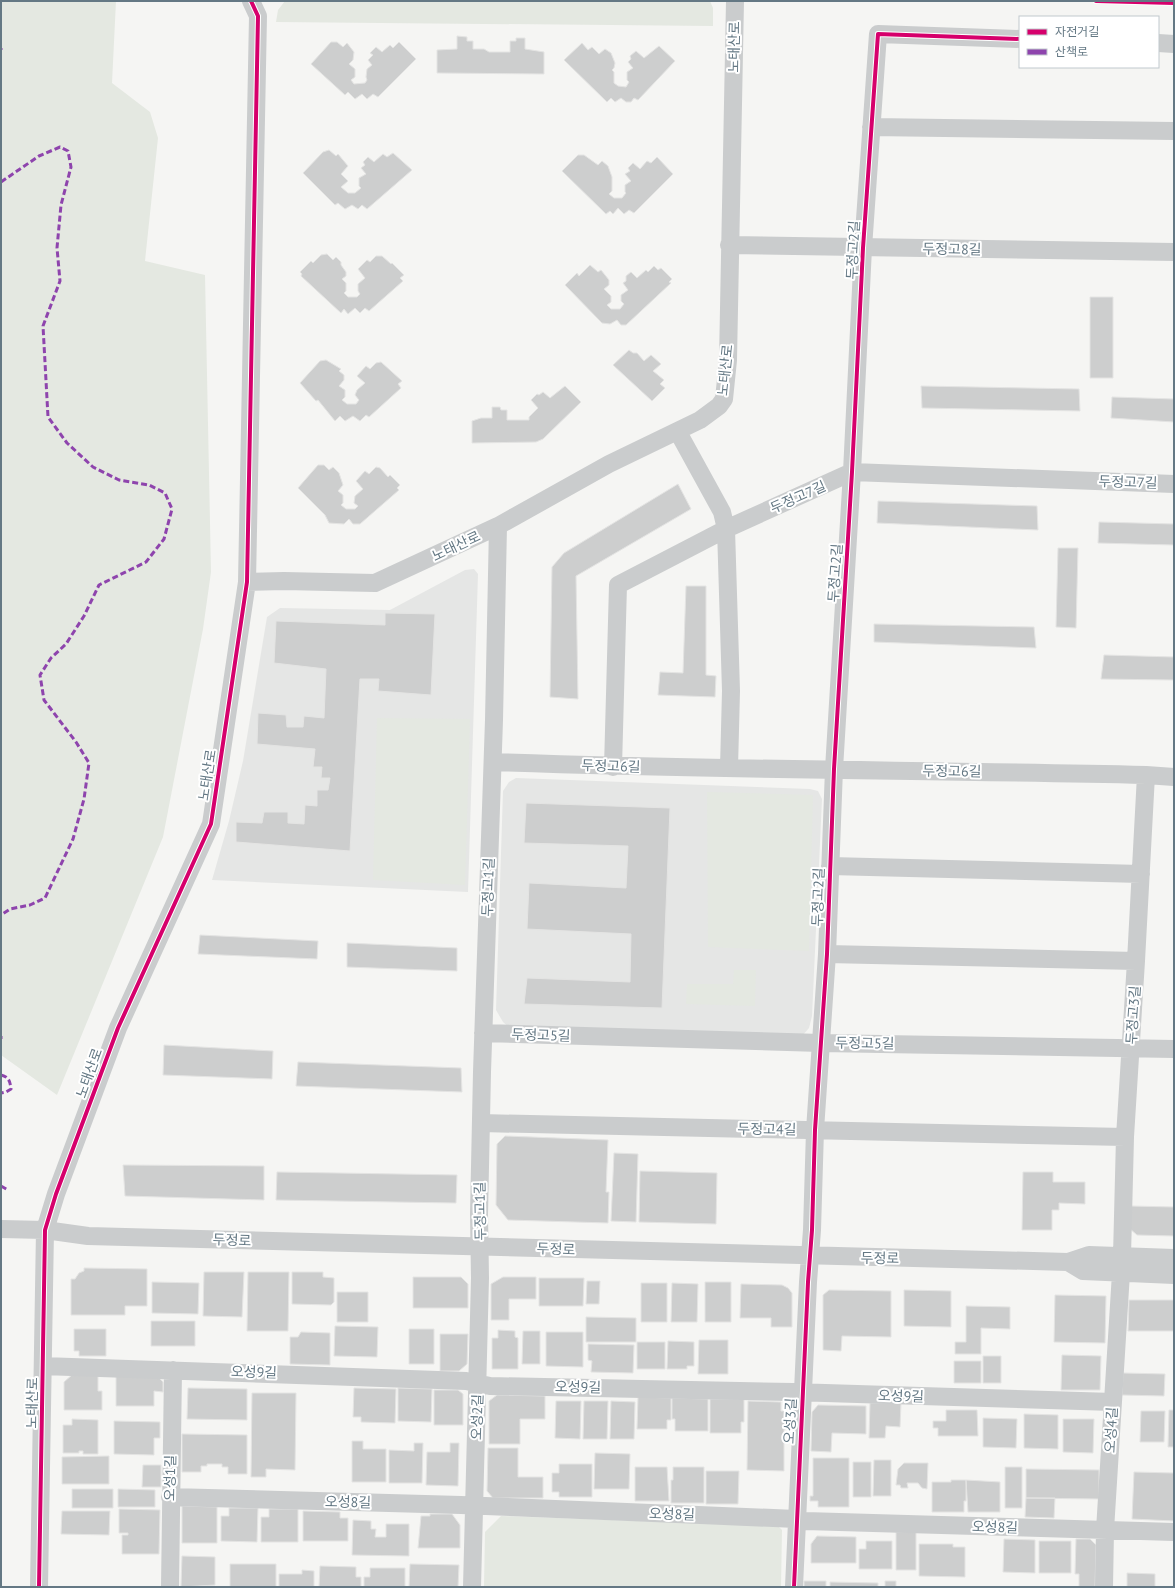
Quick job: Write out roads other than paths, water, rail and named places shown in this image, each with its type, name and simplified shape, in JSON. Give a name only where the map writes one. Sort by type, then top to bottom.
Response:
[{"type":"street","name":"노태산로","points":[[39,1587],[45,1230],[56,1194],[118,1028],[211,824],[247,582],[284,581],[375,583],[498,526],[609,464],[678,432],[700,420],[719,406],[724,400],[728,360],[729,245],[735,1]]},
{"type":"street","points":[[247,582],[258,6]]},
{"type":"street","name":"두정고2길","points":[[811,1256],[815,1130],[826,954],[834,769],[871,127],[878,34],[1019,39]]},
{"type":"street","points":[[1159,43],[1174,44]]},
{"type":"street","points":[[871,127],[1174,131]]},
{"type":"street","name":"두정고8길","points":[[729,245],[1174,252]]},
{"type":"street","points":[[678,432],[722,512],[726,529],[730,691],[729,768]]},
{"type":"street","name":"두정고7길","points":[[612,767],[618,585],[726,529],[852,472],[1174,484]]},
{"type":"street","name":"두정고1길","points":[[481,1247],[479,1214],[483,1033],[493,762],[498,526]]},
{"type":"street","name":"두정고6길","points":[[493,762],[612,767],[834,769],[1146,775],[1174,777]]},
{"type":"street","name":"두정고3길","points":[[1122,1264],[1124,1137],[1131,1047],[1146,775]]},
{"type":"street","name":"두정고2길","points":[[830,866],[1141,874]]},
{"type":"street","points":[[826,954],[1136,961]]},
{"type":"street","name":"두정고5길","points":[[483,1033],[821,1043],[1131,1047],[1174,1049]]},
{"type":"street","name":"두정고4길","points":[[481,1123],[1124,1137]]},
{"type":"street","name":"두정로","points":[[1,1229],[45,1230],[88,1236],[1068,1262],[1083,1271],[1122,1264],[1174,1258]]},
{"type":"street","name":"오성2길","points":[[472,1587],[481,1247]]},
{"type":"street","name":"오성3길","points":[[794,1587],[802,1393],[808,1282],[811,1256]]},
{"type":"street","name":"두정로","points":[[1122,1264],[1174,1276]]},
{"type":"street","name":"오성4길","points":[[1104,1587],[1105,1530],[1122,1264]]},
{"type":"street","name":"오성9길","points":[[43,1366],[466,1380],[478,1384],[1113,1402]]},
{"type":"street","name":"오성1길","points":[[170,1587],[172,1370]]},
{"type":"street","name":"오성8길","points":[[170,1497],[474,1506],[796,1519],[805,1521],[1174,1532]]}]
